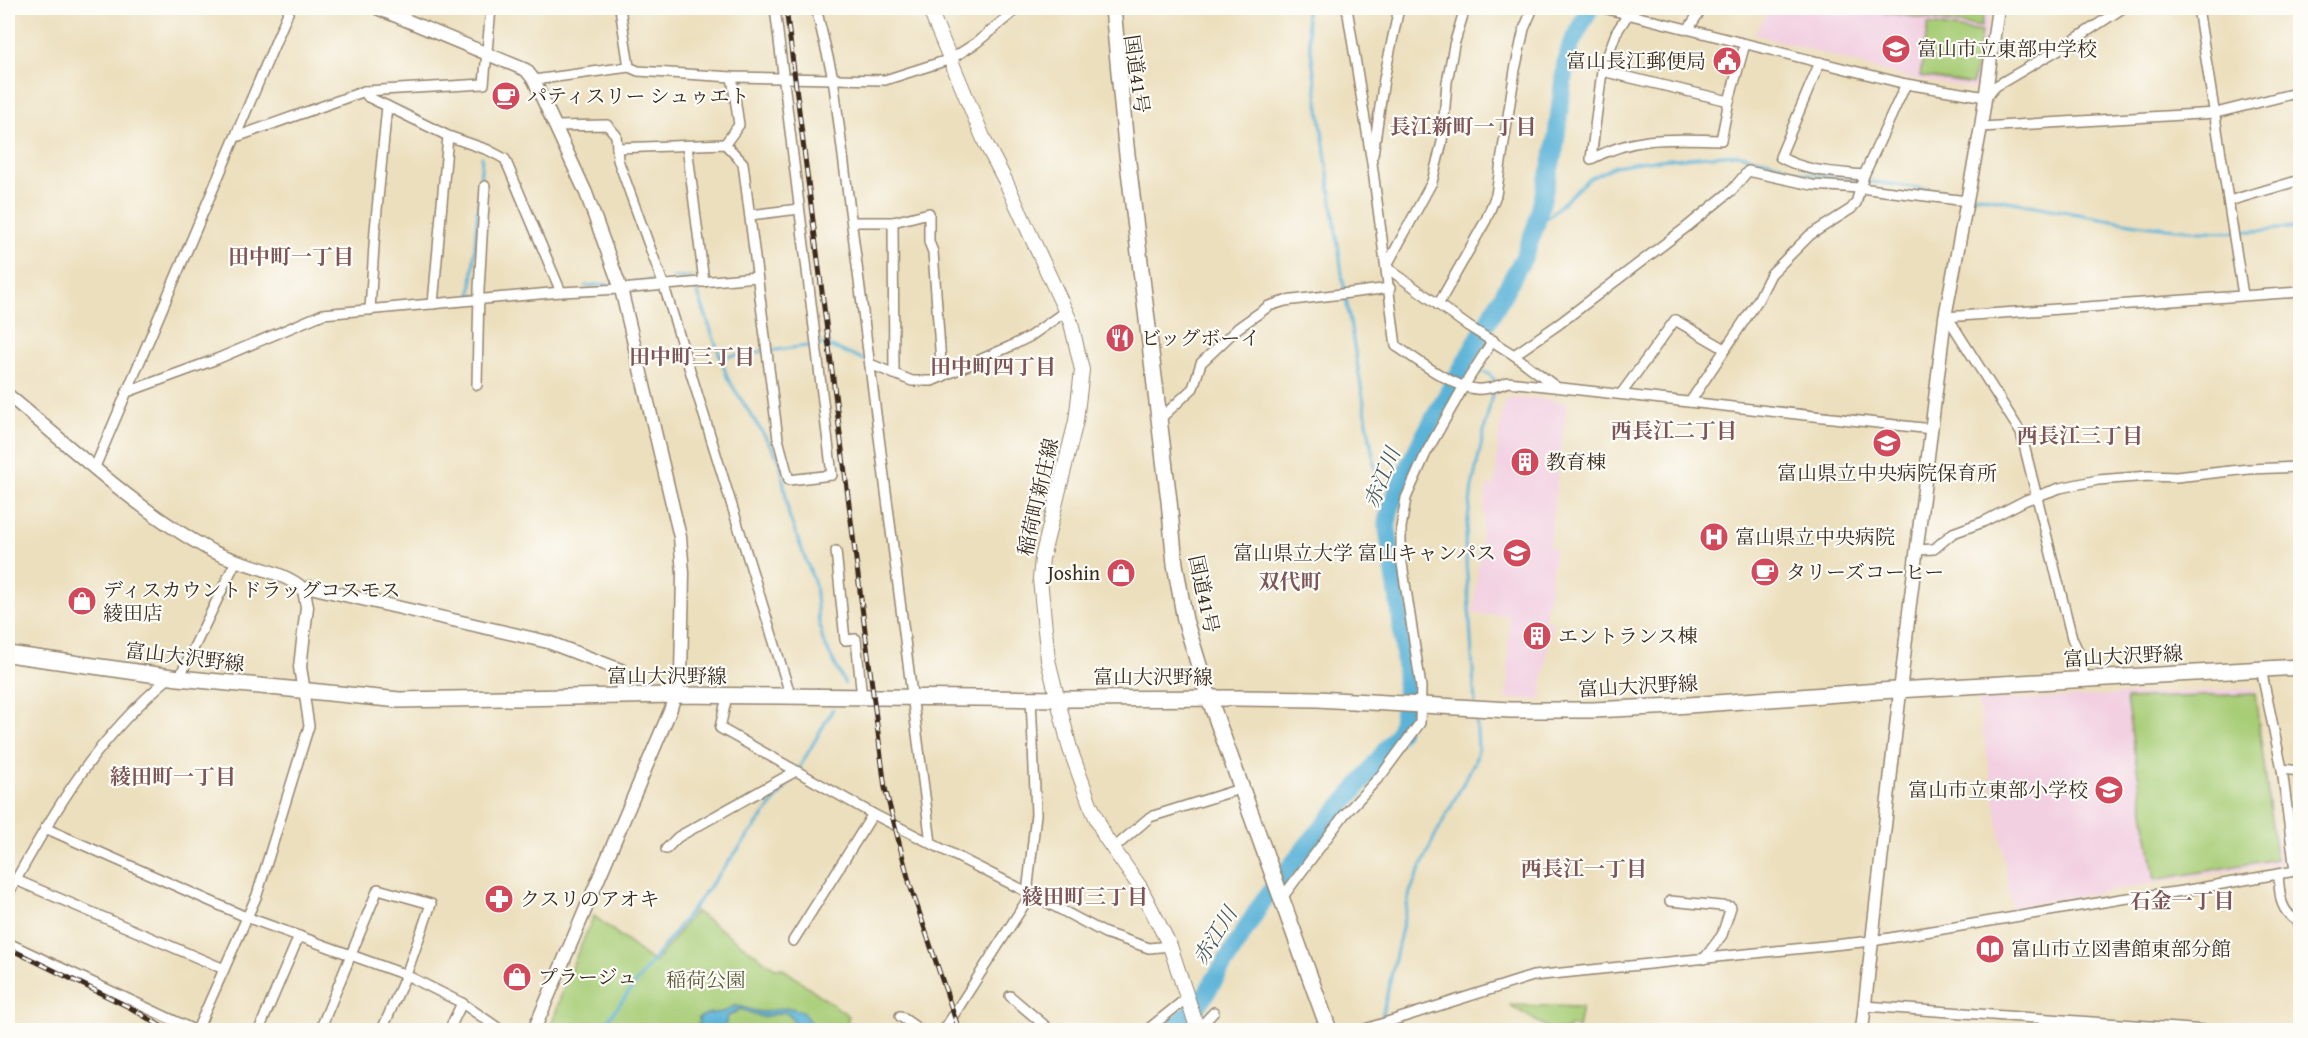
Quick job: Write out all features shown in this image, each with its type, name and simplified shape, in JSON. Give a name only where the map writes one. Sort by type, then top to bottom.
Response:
[{"type":"main road","name":"稲荷町新庄線","points":[[930,8],[985,142],[1071,322],[1082,370],[1076,421],[1042,558],[1040,579],[1048,660],[1070,749],[1090,804],[1105,837],[1140,887],[1170,946],[1198,1030]]},
{"type":"main road","name":"国道41号","points":[[1106,8],[1126,146],[1160,420],[1175,564],[1185,620],[1209,698],[1329,1030]]},
{"type":"main road","name":"国道41号","points":[[1113,8],[1126,146]]},
{"type":"main road","name":"富山大沢野線","points":[[8,654],[175,677],[399,700],[675,695],[862,698],[1209,698],[1317,699],[1510,710],[1593,710],[2301,667]]},
{"type":"street","points":[[95,467],[290,8]]},
{"type":"street","points":[[377,8],[525,70],[534,80],[586,193],[621,289],[680,537],[683,573],[681,676],[534,1030]]},
{"type":"street","points":[[236,137],[364,91],[484,84],[491,8]]},
{"type":"street","points":[[620,8],[629,68]]},
{"type":"street","points":[[617,148],[725,144],[743,163],[778,439],[789,480],[832,475],[775,8]]},
{"type":"street","points":[[816,8],[833,78],[931,843]]},
{"type":"street","points":[[534,80],[629,68],[638,72],[732,77],[885,80],[951,59],[976,43],[1018,8]]},
{"type":"street","points":[[1347,8],[1372,163],[1396,346],[1435,372],[1473,389],[1488,389],[1508,382],[1932,429]]},
{"type":"street","points":[[1372,163],[1384,79],[1399,8]]},
{"type":"street","points":[[1386,267],[1432,182],[1442,141],[1447,82],[1454,45],[1465,8]]},
{"type":"street","points":[[1438,304],[1486,220],[1496,195],[1515,70],[1524,29],[1533,8]]},
{"type":"street","points":[[1603,8],[1630,11],[1745,44],[1906,84],[1986,97]]},
{"type":"street","points":[[1689,28],[1702,8]]},
{"type":"street","points":[[1862,1030],[1932,429],[1967,201],[1986,97],[1998,8]]},
{"type":"street","points":[[1986,97],[1995,86],[2066,45],[2123,8]]},
{"type":"street","points":[[2198,8],[2243,296]]},
{"type":"street","points":[[1630,11],[1616,33],[1602,71],[1591,159],[1613,148],[1635,142],[1663,139],[1721,140],[1729,100],[1745,44]]},
{"type":"street","points":[[1820,62],[1780,157],[1793,165],[1814,170],[1864,175]]},
{"type":"street","points":[[1602,71],[1729,100]]},
{"type":"street","points":[[725,144],[739,125],[732,77]]},
{"type":"street","points":[[1690,402],[1758,300],[1771,274],[1809,235],[1851,209],[1856,203],[1864,175],[1906,84]]},
{"type":"street","points":[[364,91],[368,97],[448,136],[488,150],[505,159],[561,292]]},
{"type":"street","points":[[1981,127],[2216,113],[2301,92]]},
{"type":"street","points":[[370,310],[387,106]]},
{"type":"street","points":[[557,126],[607,125],[616,135],[618,160],[664,286],[791,697]]},
{"type":"street","points":[[433,304],[448,136]]},
{"type":"street","points":[[687,146],[705,282]]},
{"type":"street","points":[[1514,355],[1559,324],[1688,226],[1732,190],[1748,171],[1812,185],[1860,188],[1967,201]]},
{"type":"street","points":[[2229,201],[2301,180]]},
{"type":"street","points":[[477,385],[485,186]]},
{"type":"street","points":[[750,215],[799,209]]},
{"type":"street","points":[[852,222],[892,222],[930,213],[929,242],[933,252],[942,376]]},
{"type":"street","points":[[892,222],[894,374]]},
{"type":"street","points":[[1386,267],[1468,326],[1493,340],[1556,387]]},
{"type":"street","points":[[127,392],[217,359],[323,314],[758,277]]},
{"type":"street","points":[[1160,420],[1193,388],[1201,363],[1238,328],[1269,306],[1285,301],[1390,288]]},
{"type":"street","points":[[1948,321],[2301,292]]},
{"type":"street","points":[[870,364],[912,381],[932,381],[1011,346],[1066,311]]},
{"type":"street","points":[[1621,394],[1675,320],[1725,350]]},
{"type":"street","points":[[1948,321],[2021,433],[2072,638],[2085,679]]},
{"type":"street","points":[[1281,897],[1344,815],[1389,765],[1420,723],[1419,706],[1422,687],[1401,557],[1401,528],[1406,498],[1417,471],[1464,386],[1493,340]]},
{"type":"street","points":[[8,395],[166,524],[210,550],[290,580],[304,590],[307,607],[300,667],[309,726],[257,895],[196,1030],[8,942]]},
{"type":"street","points":[[1917,550],[1934,549],[1953,532],[1983,522],[2026,500],[2060,488],[2098,480],[2149,476],[2176,477],[2249,469],[2301,467]]},
{"type":"street","points":[[836,551],[845,640],[856,639],[862,698]]},
{"type":"street","points":[[8,894],[79,774],[106,739],[145,697],[175,677],[236,561]]},
{"type":"street","points":[[304,590],[310,587],[355,596],[548,642],[576,651],[621,670],[622,696]]},
{"type":"street","points":[[1362,1030],[1533,976],[1872,941],[2295,871],[2282,769],[2261,669]]},
{"type":"street","points":[[727,696],[720,728],[796,771],[873,814],[1105,933],[1149,948],[1170,946]]},
{"type":"street","points":[[1031,698],[1036,814],[1028,885],[1031,894]]},
{"type":"street","points":[[2282,769],[2301,771]]},
{"type":"street","points":[[666,849],[678,837],[796,771]]},
{"type":"street","points":[[1114,848],[1150,817],[1243,788]]},
{"type":"street","points":[[793,941],[873,814]]},
{"type":"street","points":[[45,828],[246,917],[406,975],[462,1003],[501,1030]]},
{"type":"street","points":[[2278,874],[2282,907],[2288,916],[2297,921],[2301,931]]},
{"type":"street","points":[[16,880],[224,969]]},
{"type":"street","points":[[320,1030],[378,889],[431,904],[406,975],[382,1030]]},
{"type":"street","points":[[944,1030],[1031,894]]},
{"type":"street","points":[[1670,901],[1731,907],[1722,935],[1704,959]]},
{"type":"street","points":[[260,1030],[299,936]]},
{"type":"street","points":[[1010,996],[1050,1030]]},
{"type":"street","points":[[1148,1030],[1188,997]]},
{"type":"street","points":[[449,1030],[462,1003]]},
{"type":"street","points":[[1865,1005],[2205,1030]]},
{"type":"street","points":[[1198,1030],[1214,1012]]},
{"type":"street","points":[[900,1016],[920,1030]]},
{"type":"shaded area","name":"富山市立東部中学校","points":[[1771,8],[1991,8],[1976,89],[1908,78],[1754,34]]},
{"type":"shaded area","name":"富山県立大学 富山キャンパス","points":[[1534,398],[1567,403],[1549,547],[1555,548],[1544,619],[1552,621],[1540,700],[1507,699],[1509,615],[1473,614],[1487,485],[1495,486],[1498,439],[1505,399]]},
{"type":"shaded area","points":[[2254,689],[2280,863],[2012,907],[1978,701]]},
{"type":"green space","points":[[1882,8],[1985,8],[1981,27],[1882,12]]},
{"type":"green space","points":[[1928,24],[1981,32],[1973,84],[1920,76]]},
{"type":"green space","points":[[2255,694],[2276,859],[2155,880],[2126,699]]},
{"type":"green space","name":"稲荷公園","points":[[695,911],[775,968],[782,968],[849,1016],[847,1021],[860,1030],[550,1030],[566,980],[594,916],[655,963]]},
{"type":"green space","points":[[1510,1005],[1582,1007],[1578,1028],[1570,1026],[1568,1030],[1551,1030]]},
{"type":"green space","points":[[2038,1021],[2154,1030],[2028,1030]]},
{"type":"water","points":[[734,1006],[763,1012],[786,1008],[796,1009],[807,1017],[816,1030],[799,1030],[785,1012],[762,1017],[740,1009],[727,1017],[724,1030],[698,1030],[699,1018],[724,1012]]},
{"type":"waterway","points":[[1305,8],[1343,281],[1387,526]]},
{"type":"waterway","name":"赤江川","points":[[1171,1030],[1200,1003],[1263,901],[1356,789],[1400,731],[1406,694],[1405,666],[1400,611],[1387,526],[1390,510],[1421,441],[1524,257],[1536,225],[1555,148],[1565,65],[1571,44],[1590,8]]},
{"type":"waterway","points":[[1536,225],[1545,220],[1587,180],[1615,166],[1646,161],[1737,154],[1769,161],[1802,173],[1966,194]]},
{"type":"waterway","points":[[476,295],[471,296],[482,157]]},
{"type":"waterway","points":[[1973,195],[2136,224],[2177,229],[2218,232],[2259,231],[2300,226]]},
{"type":"waterway","points":[[672,278],[691,277]]},
{"type":"waterway","points":[[633,282],[657,280]]},
{"type":"waterway","points":[[585,286],[608,284]]},
{"type":"waterway","points":[[696,288],[728,379],[780,460],[789,516],[815,584],[823,641],[845,684]]},
{"type":"waterway","points":[[721,357],[823,344],[868,361]]},
{"type":"waterway","points":[[1465,366],[1489,374],[1495,381],[1472,487],[1465,544],[1475,703]]},
{"type":"waterway","points":[[798,770],[833,709]]},
{"type":"waterway","points":[[1379,1030],[1410,892],[1433,840],[1475,761],[1478,750],[1476,713]]},
{"type":"waterway","points":[[600,1030],[794,776]]},
{"type":"railway","points":[[786,8],[885,788],[910,885],[959,1030]]},
{"type":"railway","points":[[8,948],[131,1008],[167,1030]]},
{"type":"place","name":"富山市立東部中学校","points":[[1896,49]]},
{"type":"place","name":"富山長江郵便局","points":[[1727,61]]},
{"type":"place","name":"パティスリー シュゥエト","points":[[506,96]]},
{"type":"place","name":"ビッグボーイ","points":[[1120,338]]},
{"type":"place","name":"富山県立中央病院保育所","points":[[1887,443]]},
{"type":"place","name":"教育棟","points":[[1525,462]]},
{"type":"place","name":"富山県立中央病院","points":[[1714,537]]},
{"type":"place","name":"富山県立大学 富山キャンパス","points":[[1517,553]]},
{"type":"place","name":"タリーズコーヒー","points":[[1765,572]]},
{"type":"place","name":"Joshin","points":[[1121,573]]},
{"type":"place","name":"ディスカウントドラッグコスモス 綾田店","points":[[82,601]]},
{"type":"place","name":"エントランス棟","points":[[1537,636]]},
{"type":"place","name":"富山市立東部小学校","points":[[2109,790]]},
{"type":"place","name":"クスリのアオキ","points":[[499,899]]},
{"type":"place","name":"富山市立図書館東部分館","points":[[1990,949]]},
{"type":"place","name":"プラージュ","points":[[517,977]]},
{"type":"district","name":"長江新町一丁目","points":[[1463,127]]},
{"type":"district","name":"田中町一丁目","points":[[291,257]]},
{"type":"district","name":"田中町三丁目","points":[[692,357]]},
{"type":"district","name":"田中町四丁目","points":[[993,367]]},
{"type":"district","name":"西長江二丁目","points":[[1674,431]]},
{"type":"district","name":"西長江三丁目","points":[[2080,436]]},
{"type":"district","name":"双代町","points":[[1290,582]]},
{"type":"district","name":"綾田町一丁目","points":[[173,777]]},
{"type":"district","name":"西長江一丁目","points":[[1584,869]]},
{"type":"district","name":"綾田町三丁目","points":[[1085,897]]},
{"type":"district","name":"石金一丁目","points":[[2182,901]]}]
